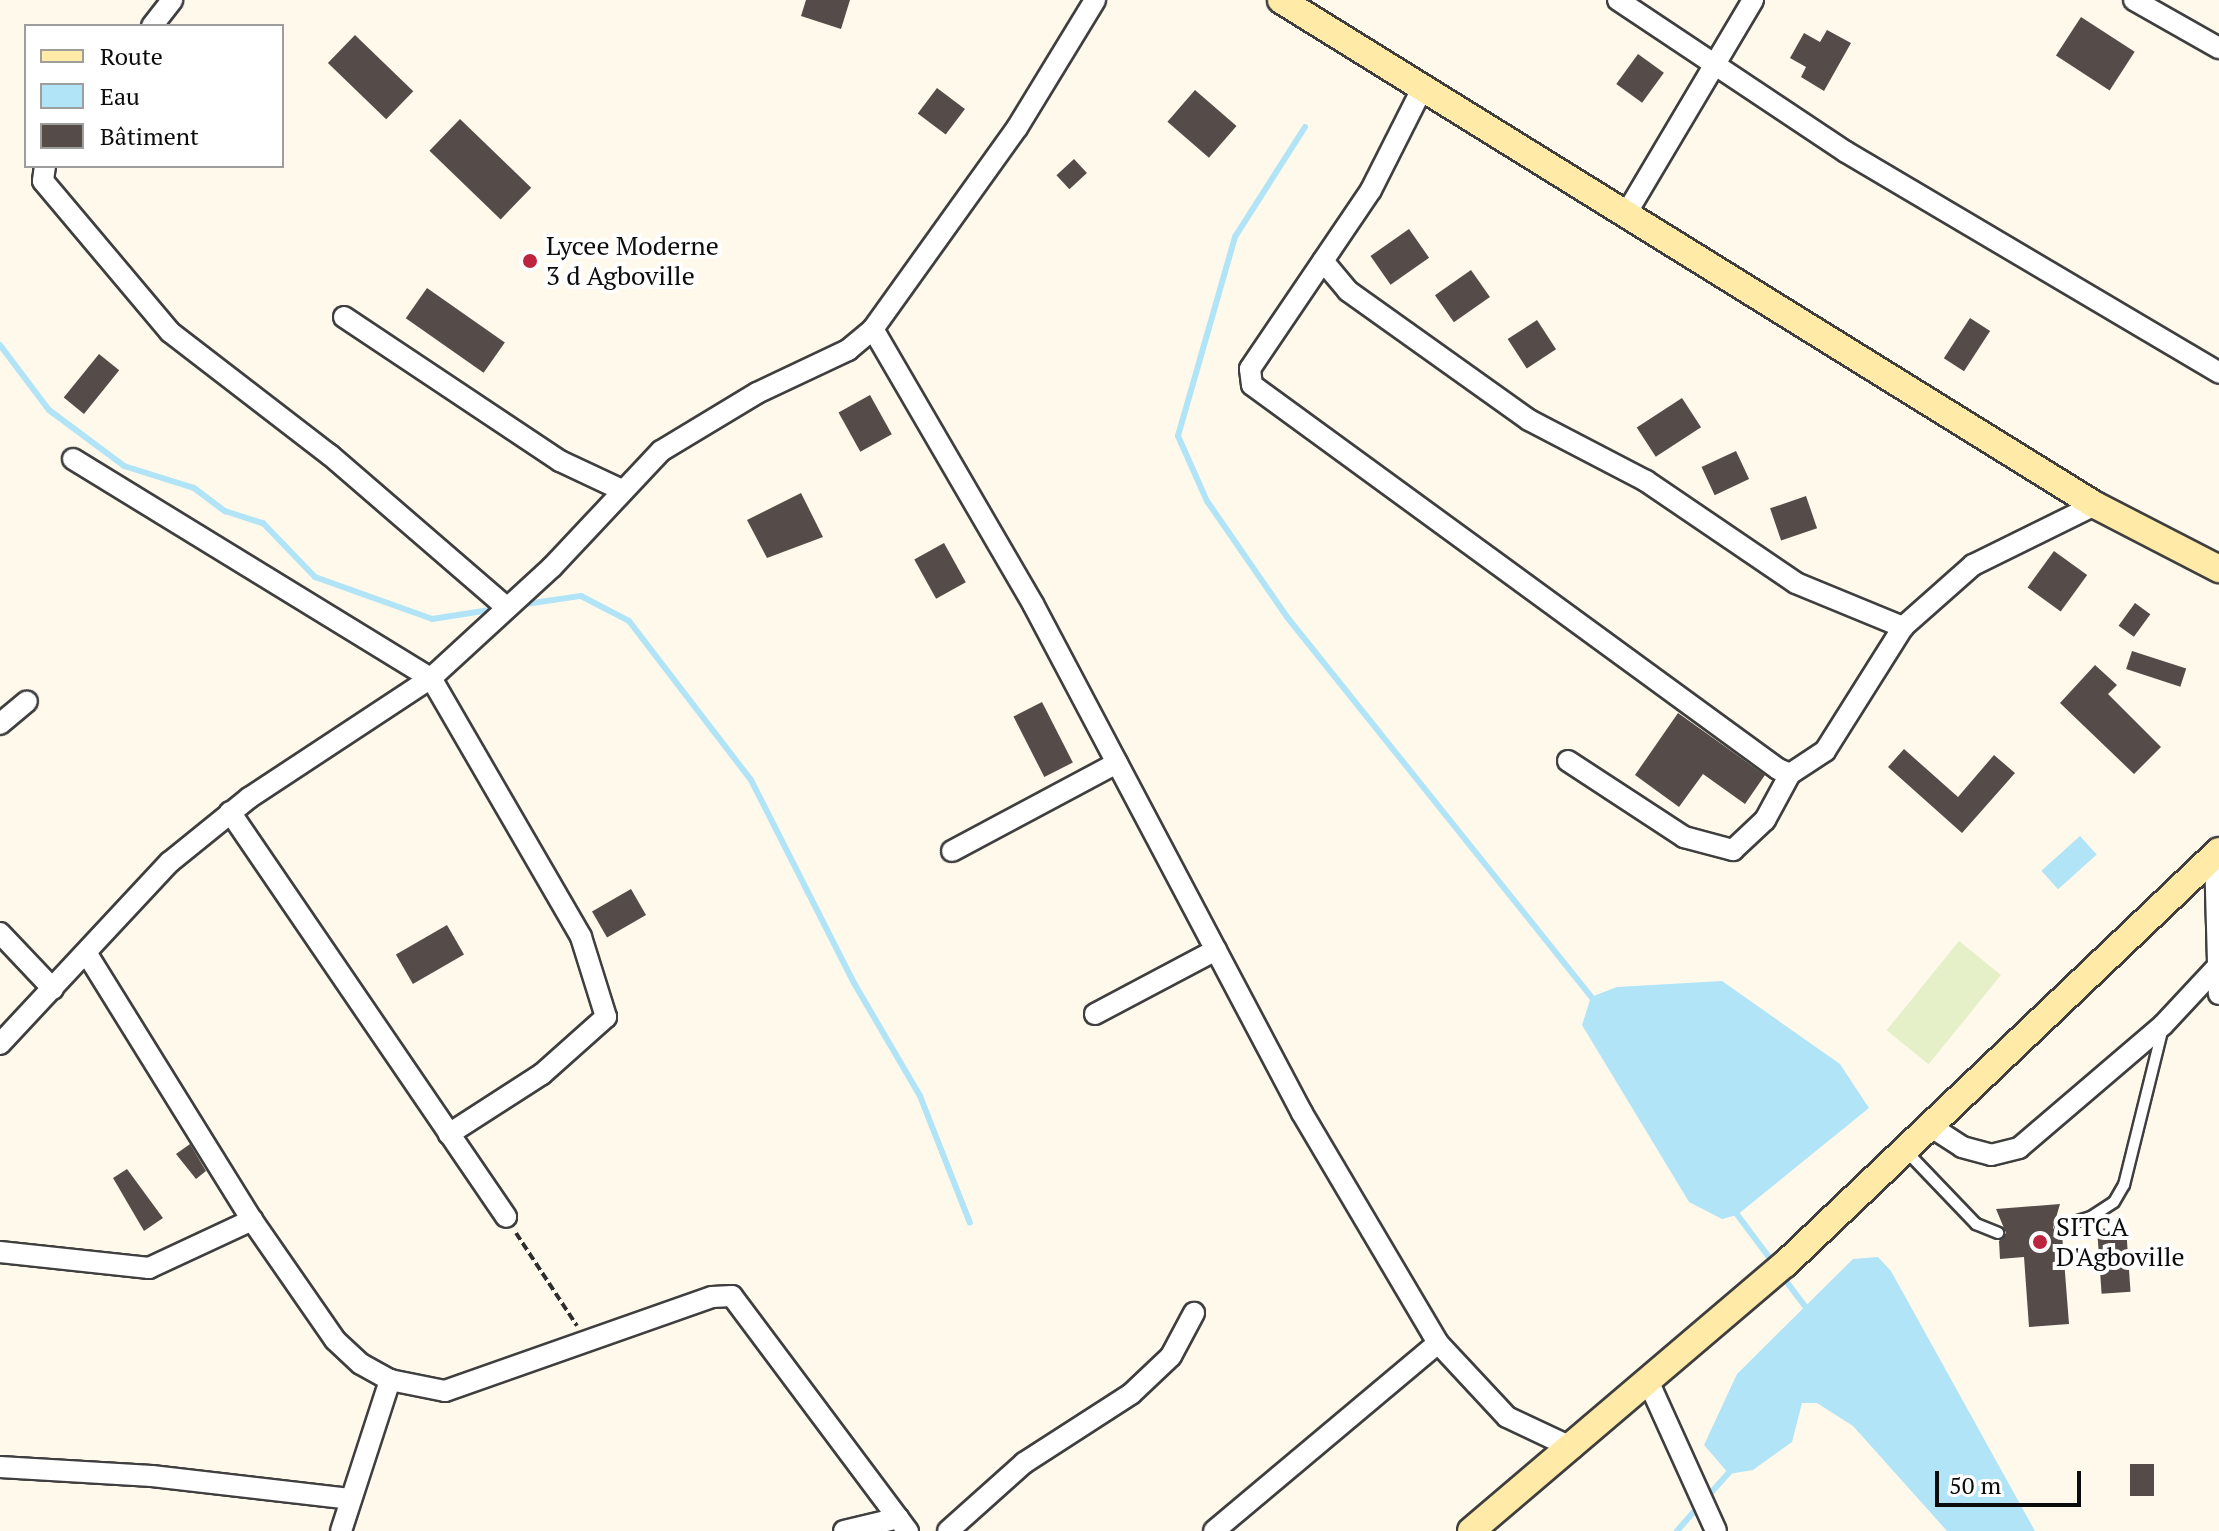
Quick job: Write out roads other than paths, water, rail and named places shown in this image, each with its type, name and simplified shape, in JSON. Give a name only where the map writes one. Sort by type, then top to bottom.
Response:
[{"type":"main road","points":[[1281,0],[2095,505],[2219,569]]},
{"type":"main road","points":[[1471,1531],[1649,1383],[1905,1150],[2217,853]]},
{"type":"street","points":[[154,24],[172,0]]},
{"type":"street","points":[[0,1044],[170,862],[230,812],[431,678],[661,451],[713,417],[805,375],[873,329],[1017,128],[1095,0]]},
{"type":"street","points":[[1618,0],[1714,61],[1846,152],[2219,373]]},
{"type":"street","points":[[1626,214],[1714,61],[1753,0]]},
{"type":"street","points":[[2134,0],[2219,48]]},
{"type":"street","points":[[1422,89],[1371,190],[1250,369],[1252,385],[1790,774]]},
{"type":"street","points":[[45,168],[43,181],[170,332],[330,455],[506,607]]},
{"type":"street","points":[[1323,261],[1348,291],[1529,420],[1646,481],[1796,583],[1903,627]]},
{"type":"street","points":[[344,317],[560,461],[622,490]]},
{"type":"street","points":[[873,329],[1033,604],[1317,1139],[1438,1343],[1507,1417],[1573,1448]]},
{"type":"street","points":[[73,459],[431,678],[581,937],[606,1017],[542,1074],[449,1134]]},
{"type":"street","points":[[1568,761],[1684,837],[1733,850],[1765,820],[1790,774],[1825,751],[1903,627],[1973,565],[2095,505]]},
{"type":"street","points":[[0,724],[27,701]]},
{"type":"street","points":[[952,851],[1117,763]]},
{"type":"street","points":[[230,812],[506,1217]]},
{"type":"street","points":[[2217,853],[2219,994]]},
{"type":"street","points":[[0,933],[53,989]]},
{"type":"street","points":[[1095,1014],[1216,950]]},
{"type":"street","points":[[87,954],[252,1220],[335,1340],[390,1380],[445,1391],[712,1297],[732,1296],[903,1525]]},
{"type":"street","points":[[1930,1126],[1962,1147],[1991,1155],[2019,1148],[2163,1025],[2218,966]]},
{"type":"street","points":[[0,1252],[149,1268],[252,1220]]},
{"type":"street","points":[[948,1531],[1024,1463],[1131,1394],[1171,1356],[1194,1313]]},
{"type":"street","points":[[1214,1531],[1438,1343]]},
{"type":"street","points":[[341,1531],[390,1380]]},
{"type":"street","points":[[1649,1383],[1716,1531]]},
{"type":"street","points":[[0,1467],[152,1476],[350,1499]]},
{"type":"street","points":[[844,1531],[903,1525]]},
{"type":"lane","points":[[2061,1226],[2114,1202],[2124,1185],[2163,1025]]},
{"type":"lane","points":[[1905,1150],[1976,1224],[1998,1233]]},
{"type":"water","points":[[2080,836],[2097,855],[2058,889],[2041,871]]},
{"type":"water","points":[[1722,981],[1840,1064],[1869,1108],[1737,1215],[1722,1219],[1689,1202],[1582,1025],[1591,997],[1617,987]]},
{"type":"water","points":[[1878,1257],[1891,1271],[2035,1531],[1947,1531],[1853,1426],[1817,1403],[1802,1403],[1792,1442],[1753,1470],[1729,1474],[1704,1445],[1737,1374],[1853,1259]]},
{"type":"waterway","points":[[1305,127],[1235,237],[1178,436],[1207,501],[1287,617],[1596,1003]]},
{"type":"waterway","points":[[0,345],[49,410],[124,466],[194,488],[225,511],[263,523],[315,577],[432,619],[496,609]]},
{"type":"waterway","points":[[519,605],[581,596],[629,621],[751,780],[854,983],[920,1096],[970,1223]]},
{"type":"waterway","points":[[1733,1209],[1774,1264]]},
{"type":"waterway","points":[[1783,1277],[1810,1313]]},
{"type":"waterway","points":[[1707,1497],[1731,1470]]},
{"type":"waterway","points":[[1677,1531],[1699,1506]]},
{"type":"place","name":"Lycee Moderne 3 d Agboville","points":[[530,261]]},
{"type":"place","name":"SITCA D'Agboville","points":[[2040,1242]]}]
